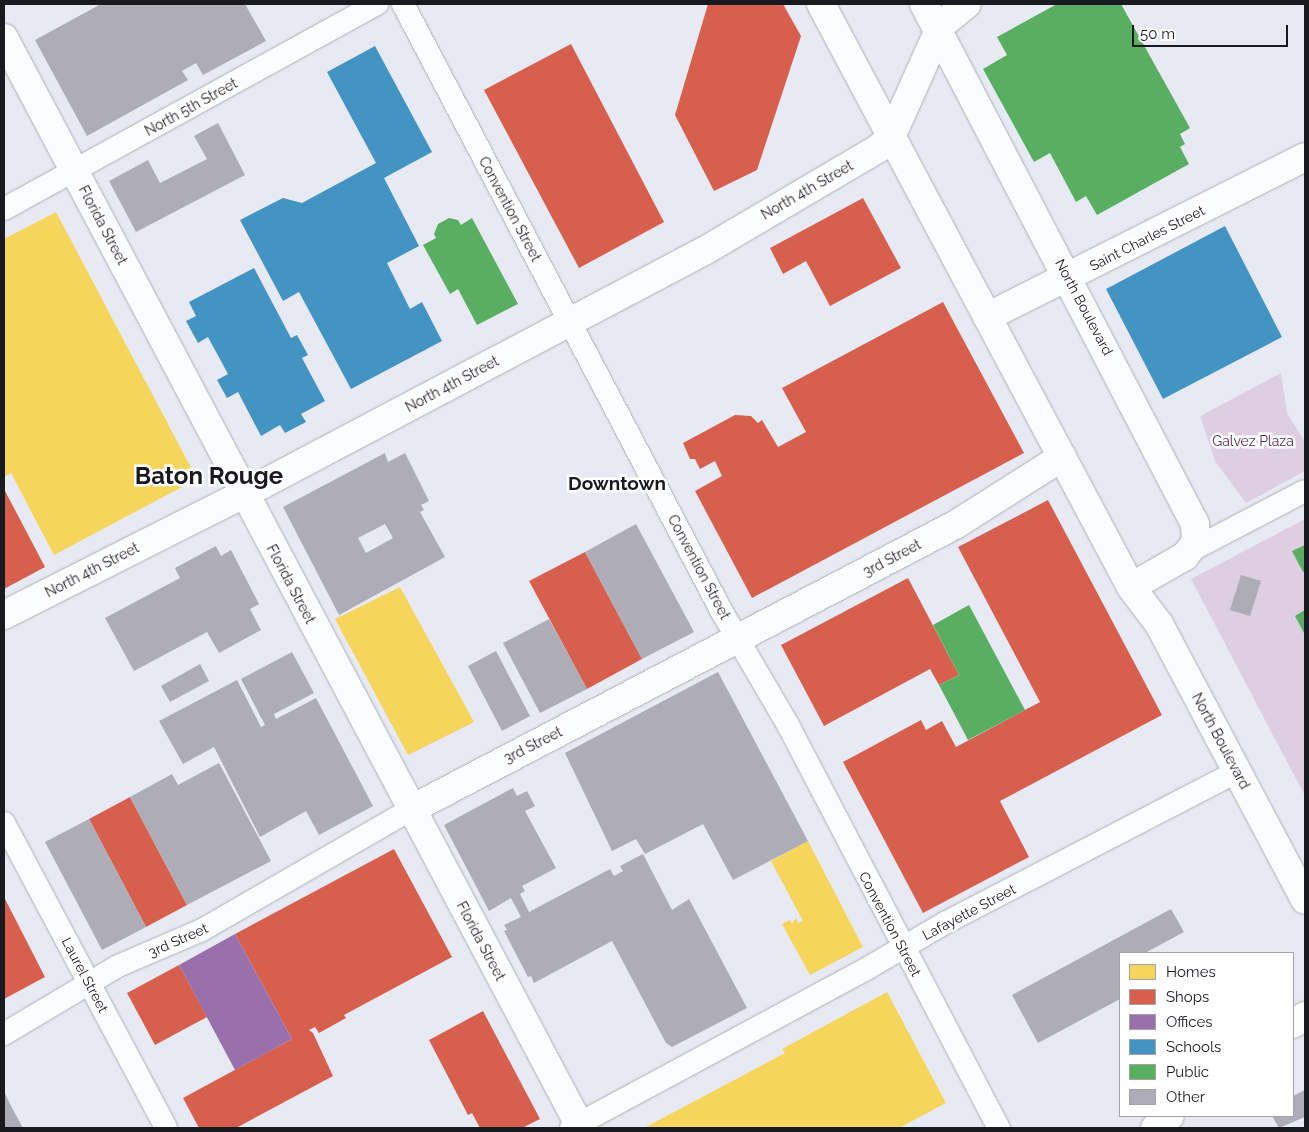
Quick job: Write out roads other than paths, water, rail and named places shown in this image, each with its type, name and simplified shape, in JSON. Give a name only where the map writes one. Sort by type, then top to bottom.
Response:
[{"type":"street","name":"North 5th Street","points":[[4,209],[377,4]]},
{"type":"street","name":"Convention Street","points":[[403,4],[737,638],[788,726],[902,948],[999,1128]]},
{"type":"street","name":"North Boulevard","points":[[821,4],[1130,587],[1159,624],[1305,900]]},
{"type":"street","name":"North Boulevard","points":[[924,4],[1193,518],[1197,534],[1192,550]]},
{"type":"street","points":[[891,137],[938,30],[953,13],[967,4]]},
{"type":"street","name":"Florida Street","points":[[4,38],[577,1127]]},
{"type":"street","name":"North 4th Street","points":[[4,615],[244,494],[706,250],[879,148],[891,137]]},
{"type":"street","name":"Saint Charles Street","points":[[988,317],[1305,158]]},
{"type":"street","name":"3rd Street","points":[[4,1034],[118,966],[202,930],[410,810],[955,526],[1062,457]]},
{"type":"street","points":[[1130,587],[1177,562],[1192,550],[1305,491]]},
{"type":"street","name":"Lafayette Street","points":[[577,1127],[902,948],[1238,771]]},
{"type":"street","name":"Laurel Street","points":[[4,823],[166,1128]]},
{"type":"street","points":[[1294,1023],[1305,1016]]},
{"type":"street","points":[[1155,1128],[1169,1117]]},
{"type":"district","name":"Baton Rouge","points":[[209,476]]},
{"type":"district","name":"Downtown","points":[[617,484]]},
{"type":"park label","name":"Galvez Plaza","points":[[1253,441]]}]
